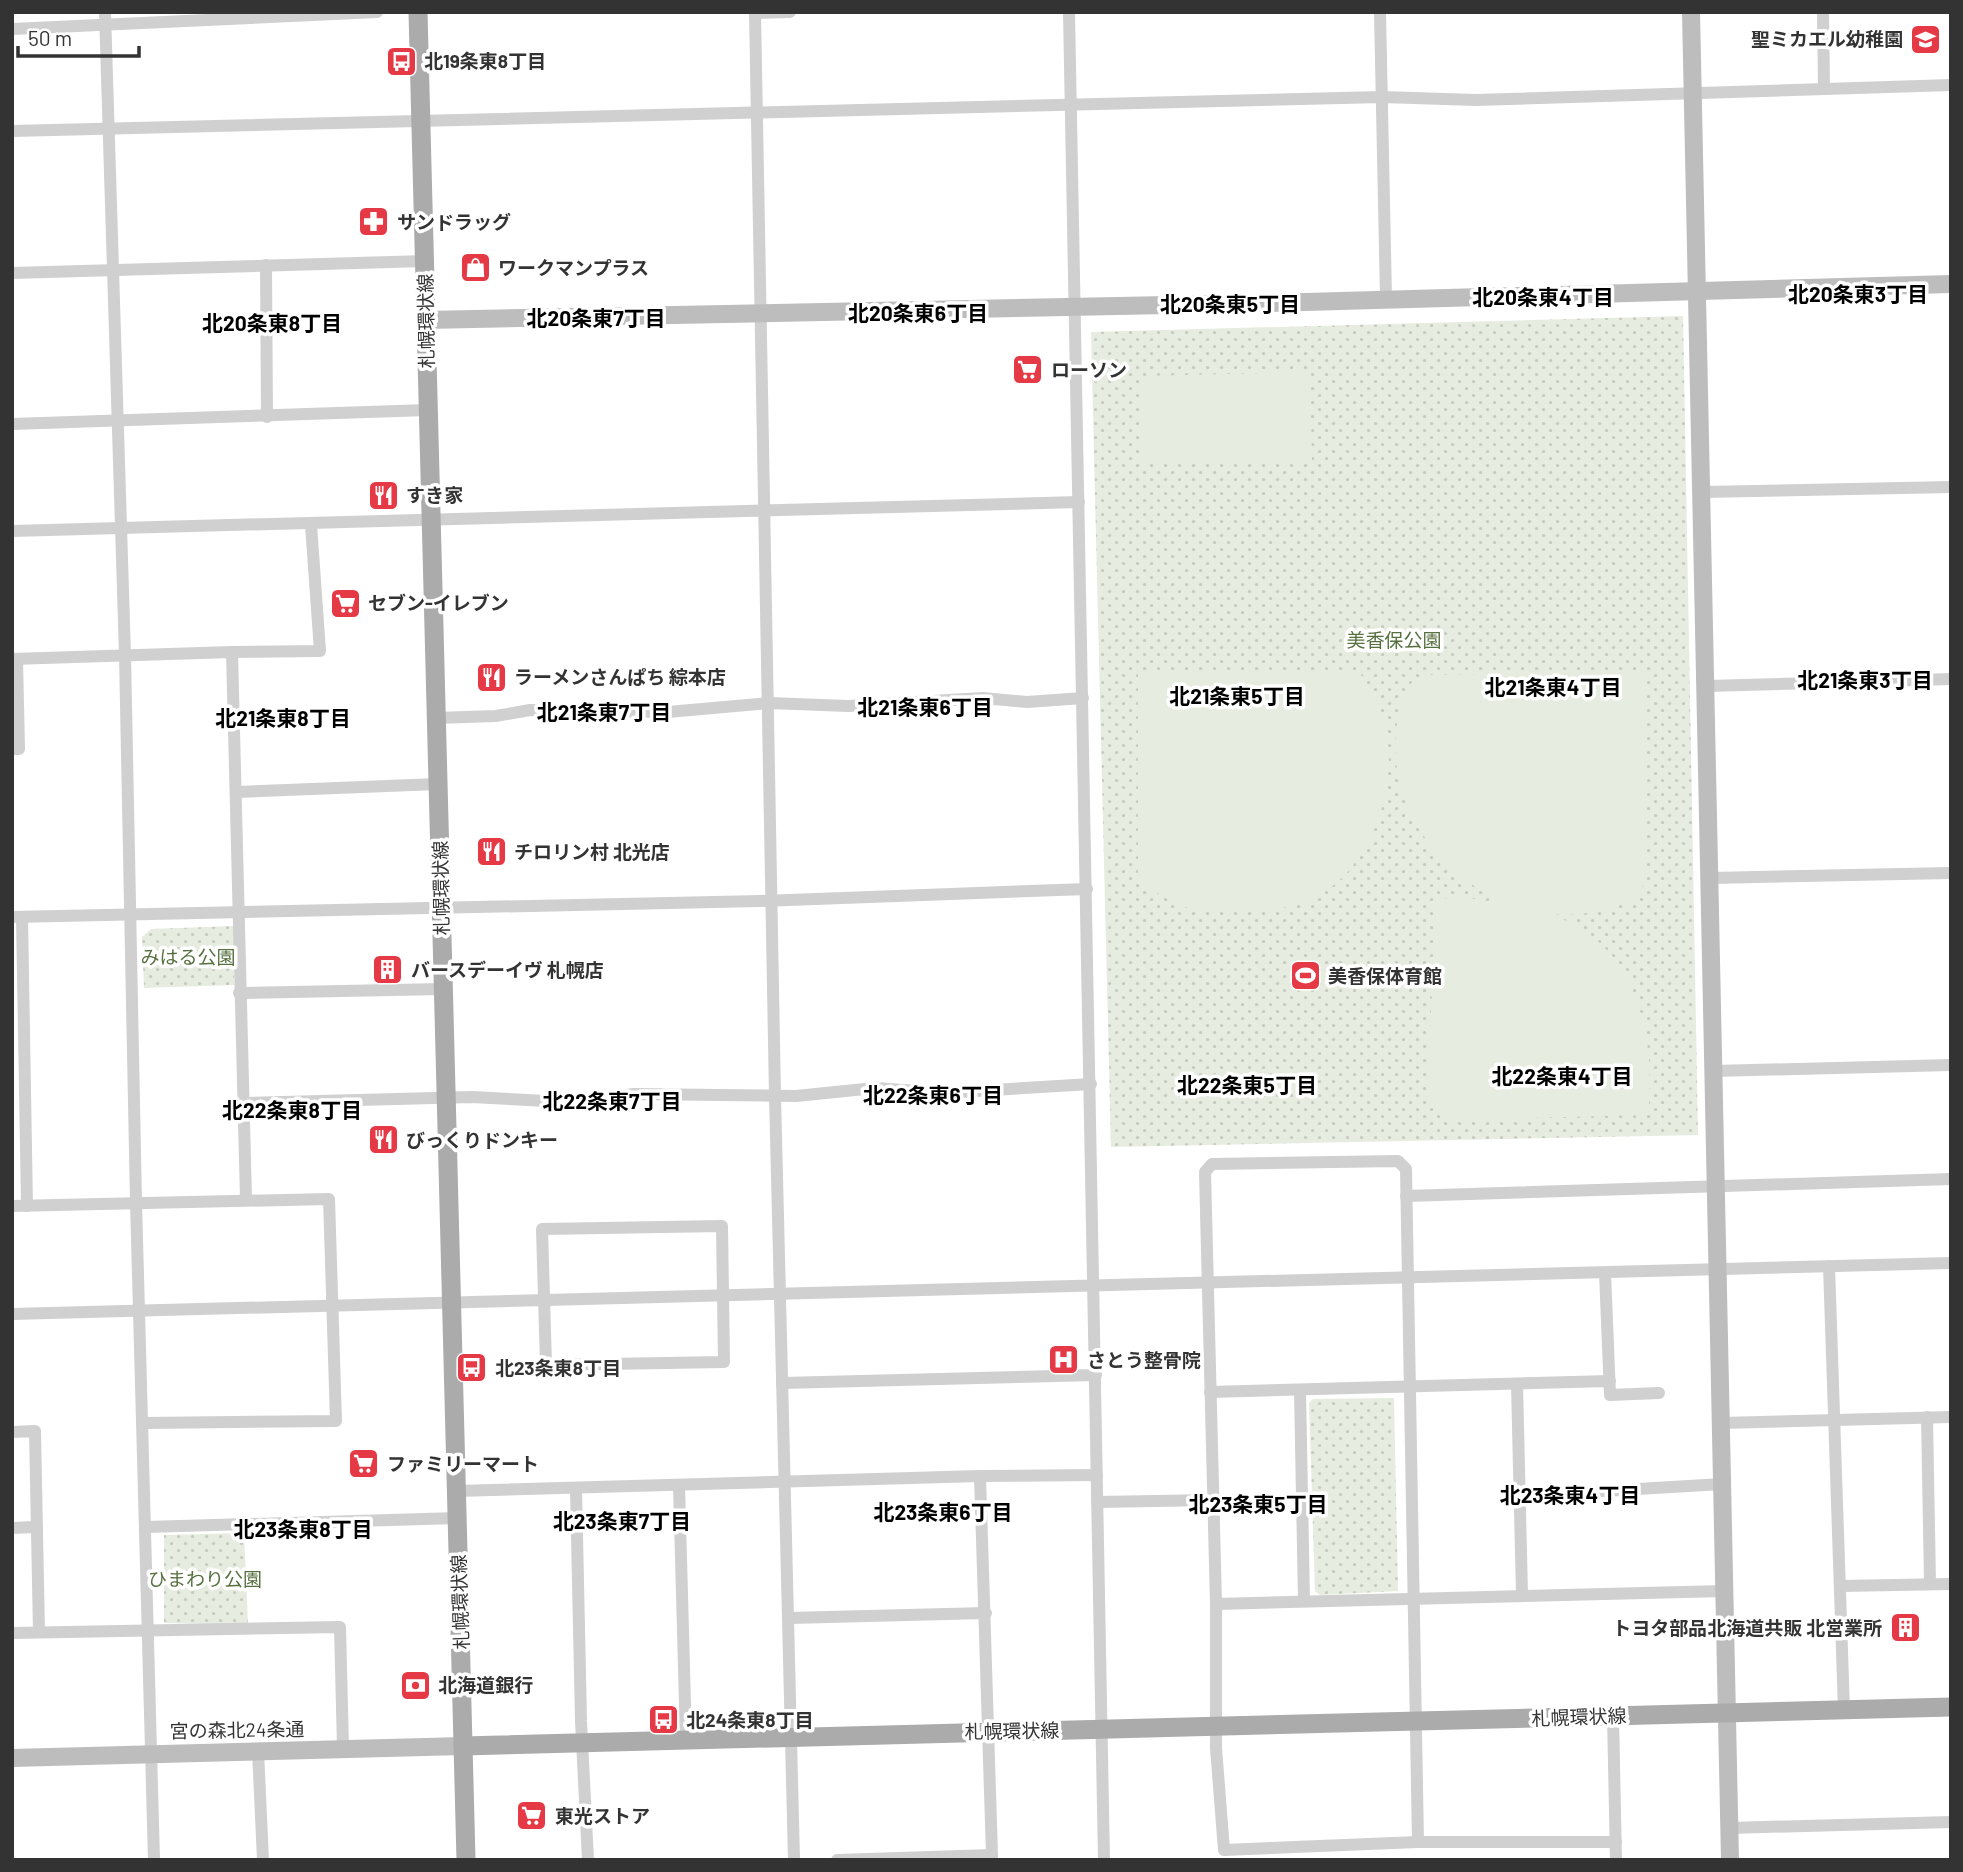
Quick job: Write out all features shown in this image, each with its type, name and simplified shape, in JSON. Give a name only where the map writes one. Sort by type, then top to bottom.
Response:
[{"type":"main road","name":"札幌環状線","points":[[418,12],[463,1746],[1951,1707]]},
{"type":"main road","points":[[463,1746],[466,1860]]},
{"type":"street","points":[[12,29],[106,19],[377,12]]},
{"type":"street","points":[[790,12],[755,13],[775,1096],[794,1860]]},
{"type":"street","points":[[1069,12],[1104,1860]]},
{"type":"street","points":[[1380,12],[1386,298]]},
{"type":"street","points":[[1691,12],[1691,93],[1699,290],[1730,1860]]},
{"type":"street","points":[[1823,12],[1824,88]]},
{"type":"street","points":[[106,19],[119,529],[125,655],[129,915],[154,1860]]},
{"type":"street","points":[[12,131],[1070,107],[1382,97],[1476,100],[1951,85]]},
{"type":"street","points":[[12,273],[425,261]]},
{"type":"street","points":[[266,265],[267,417]]},
{"type":"street","points":[[426,320],[1270,303],[1951,284]]},
{"type":"street","points":[[12,424],[428,410]]},
{"type":"street","points":[[1703,492],[1951,487]]},
{"type":"street","points":[[12,531],[432,522],[1079,502]]},
{"type":"street","points":[[12,749],[19,749],[14,659],[320,651],[311,524]]},
{"type":"street","points":[[232,652],[246,1199]]},
{"type":"street","points":[[1707,687],[1951,678]]},
{"type":"street","points":[[436,718],[542,710],[668,712],[769,703],[848,706],[982,698],[1027,702],[1083,698]]},
{"type":"street","points":[[237,792],[438,784]]},
{"type":"street","points":[[1711,878],[1951,873]]},
{"type":"street","points":[[27,1206],[19,1121],[17,917],[773,900],[1087,889]]},
{"type":"street","points":[[239,993],[443,989]]},
{"type":"street","points":[[1714,1071],[1951,1065]]},
{"type":"street","points":[[243,1103],[448,1100],[472,1097],[566,1102],[634,1094],[687,1092],[775,1096],[875,1088],[944,1093],[1091,1084]]},
{"type":"street","points":[[1418,1842],[1406,1170],[1398,1161],[1212,1164],[1205,1172],[1216,1604],[1215,1727],[1224,1850],[1327,1854],[1418,1842],[1616,1842]]},
{"type":"street","points":[[1406,1196],[1951,1179]]},
{"type":"street","points":[[12,1206],[329,1199],[336,1422],[144,1423]]},
{"type":"street","points":[[722,1226],[724,1362],[546,1365],[544,1302],[542,1229],[722,1226]]},
{"type":"street","points":[[12,1314],[1951,1263]]},
{"type":"street","points":[[1829,1266],[1844,1710]]},
{"type":"street","points":[[1605,1273],[1611,1395],[1659,1393]]},
{"type":"street","points":[[782,1383],[1096,1375]]},
{"type":"street","points":[[1210,1392],[1610,1381]]},
{"type":"street","points":[[1517,1384],[1522,1595]]},
{"type":"street","points":[[1300,1390],[1304,1601]]},
{"type":"street","points":[[1721,1423],[1951,1417]]},
{"type":"street","points":[[1927,1418],[1930,1584]]},
{"type":"street","points":[[12,1432],[35,1432],[39,1632]]},
{"type":"street","points":[[457,1491],[1097,1475]]},
{"type":"street","points":[[837,1860],[992,1858],[980,1476]]},
{"type":"street","points":[[1519,1496],[1722,1484]]},
{"type":"street","points":[[679,1485],[686,1741]]},
{"type":"street","points":[[576,1489],[588,1860]]},
{"type":"street","points":[[1097,1502],[1213,1500]]},
{"type":"street","points":[[146,1527],[458,1518]]},
{"type":"street","points":[[12,1528],[35,1527]]},
{"type":"street","points":[[1840,1586],[1951,1584]]},
{"type":"street","points":[[1216,1604],[1724,1591]]},
{"type":"street","points":[[789,1618],[986,1613]]},
{"type":"street","points":[[12,1633],[340,1627],[343,1748]]},
{"type":"street","points":[[1613,1716],[1616,1860]]},
{"type":"street","name":"宮の森北24条通","points":[[12,1758],[463,1746]]},
{"type":"street","points":[[258,1751],[263,1860]]},
{"type":"street","points":[[1729,1828],[1951,1822]]},
{"type":"green space","name":"美香保公園","points":[[1683,316],[1698,1135],[1111,1147],[1091,332]]},
{"type":"green space","points":[[1310,372],[1312,460],[1141,464],[1139,376]]},
{"type":"green space","points":[[1138,672],[1360,673],[1384,720],[1388,775],[1374,830],[1361,855],[1343,877],[1321,894],[1296,905],[1263,909],[1191,909],[1138,882]]},
{"type":"green space","points":[[1644,672],[1646,879],[1635,896],[1606,909],[1565,915],[1525,909],[1487,894],[1454,870],[1426,840],[1407,804],[1396,765],[1400,709],[1406,690],[1415,679],[1422,675]]},
{"type":"green space","points":[[1463,897],[1526,908],[1562,919],[1588,933],[1609,952],[1625,975],[1637,1001],[1645,1029],[1649,1058],[1648,1115],[1446,1120],[1427,1100],[1436,899]]},
{"type":"green space","name":"みはる公園","points":[[234,926],[234,985],[144,988],[142,937],[151,929]]},
{"type":"green space","points":[[1394,1398],[1398,1591],[1320,1595],[1315,1591],[1309,1403],[1313,1399]]},
{"type":"green space","name":"ひまわり公園","points":[[244,1533],[248,1625],[164,1623],[164,1535]]},
{"type":"place","name":"聖ミカエル幼稚園","points":[[1926,39]]},
{"type":"place","name":"北19条東8丁目","points":[[401,61]]},
{"type":"place","name":"サンドラッグ","points":[[374,222]]},
{"type":"place","name":"ワークマンプラス","points":[[475,268]]},
{"type":"place","name":"ローソン","points":[[1028,370]]},
{"type":"place","name":"すき家","points":[[383,495]]},
{"type":"place","name":"セブン-イレブン","points":[[345,603]]},
{"type":"place","name":"ラーメンさんぱち 綜本店","points":[[491,677]]},
{"type":"place","name":"チロリン村 北光店","points":[[491,852]]},
{"type":"place","name":"バースデーイヴ 札幌店","points":[[388,970]]},
{"type":"place","name":"美香保体育館","points":[[1305,976]]},
{"type":"place","name":"びっくりドンキー","points":[[383,1140]]},
{"type":"place","name":"さとう整骨院","points":[[1064,1360]]},
{"type":"place","name":"北23条東8丁目","points":[[472,1368]]},
{"type":"place","name":"ファミリーマート","points":[[364,1464]]},
{"type":"place","name":"トヨタ部品北海道共販 北営業所","points":[[1905,1628]]},
{"type":"place","name":"北海道銀行","points":[[415,1685]]},
{"type":"place","name":"北24条東8丁目","points":[[663,1720]]},
{"type":"place","name":"東光ストア","points":[[532,1816]]},
{"type":"district","name":"北20条東3丁目","points":[[1858,295]]},
{"type":"district","name":"北20条東4丁目","points":[[1543,298]]},
{"type":"district","name":"北20条東5丁目","points":[[1230,305]]},
{"type":"district","name":"北20条東6丁目","points":[[918,314]]},
{"type":"district","name":"北20条東7丁目","points":[[596,319]]},
{"type":"district","name":"北20条東8丁目","points":[[272,324]]},
{"type":"district","name":"北21条東3丁目","points":[[1865,681]]},
{"type":"district","name":"北21条東4丁目","points":[[1553,688]]},
{"type":"district","name":"北21条東5丁目","points":[[1237,697]]},
{"type":"district","name":"北21条東6丁目","points":[[925,708]]},
{"type":"district","name":"北21条東7丁目","points":[[604,713]]},
{"type":"district","name":"北21条東8丁目","points":[[283,719]]},
{"type":"district","name":"北22条東4丁目","points":[[1562,1077]]},
{"type":"district","name":"北22条東5丁目","points":[[1247,1086]]},
{"type":"district","name":"北22条東6丁目","points":[[933,1096]]},
{"type":"district","name":"北22条東7丁目","points":[[612,1102]]},
{"type":"district","name":"北22条東8丁目","points":[[292,1111]]},
{"type":"district","name":"北23条東4丁目","points":[[1570,1496]]},
{"type":"district","name":"北23条東5丁目","points":[[1258,1505]]},
{"type":"district","name":"北23条東6丁目","points":[[943,1513]]},
{"type":"district","name":"北23条東7丁目","points":[[622,1522]]},
{"type":"district","name":"北23条東8丁目","points":[[303,1530]]}]
